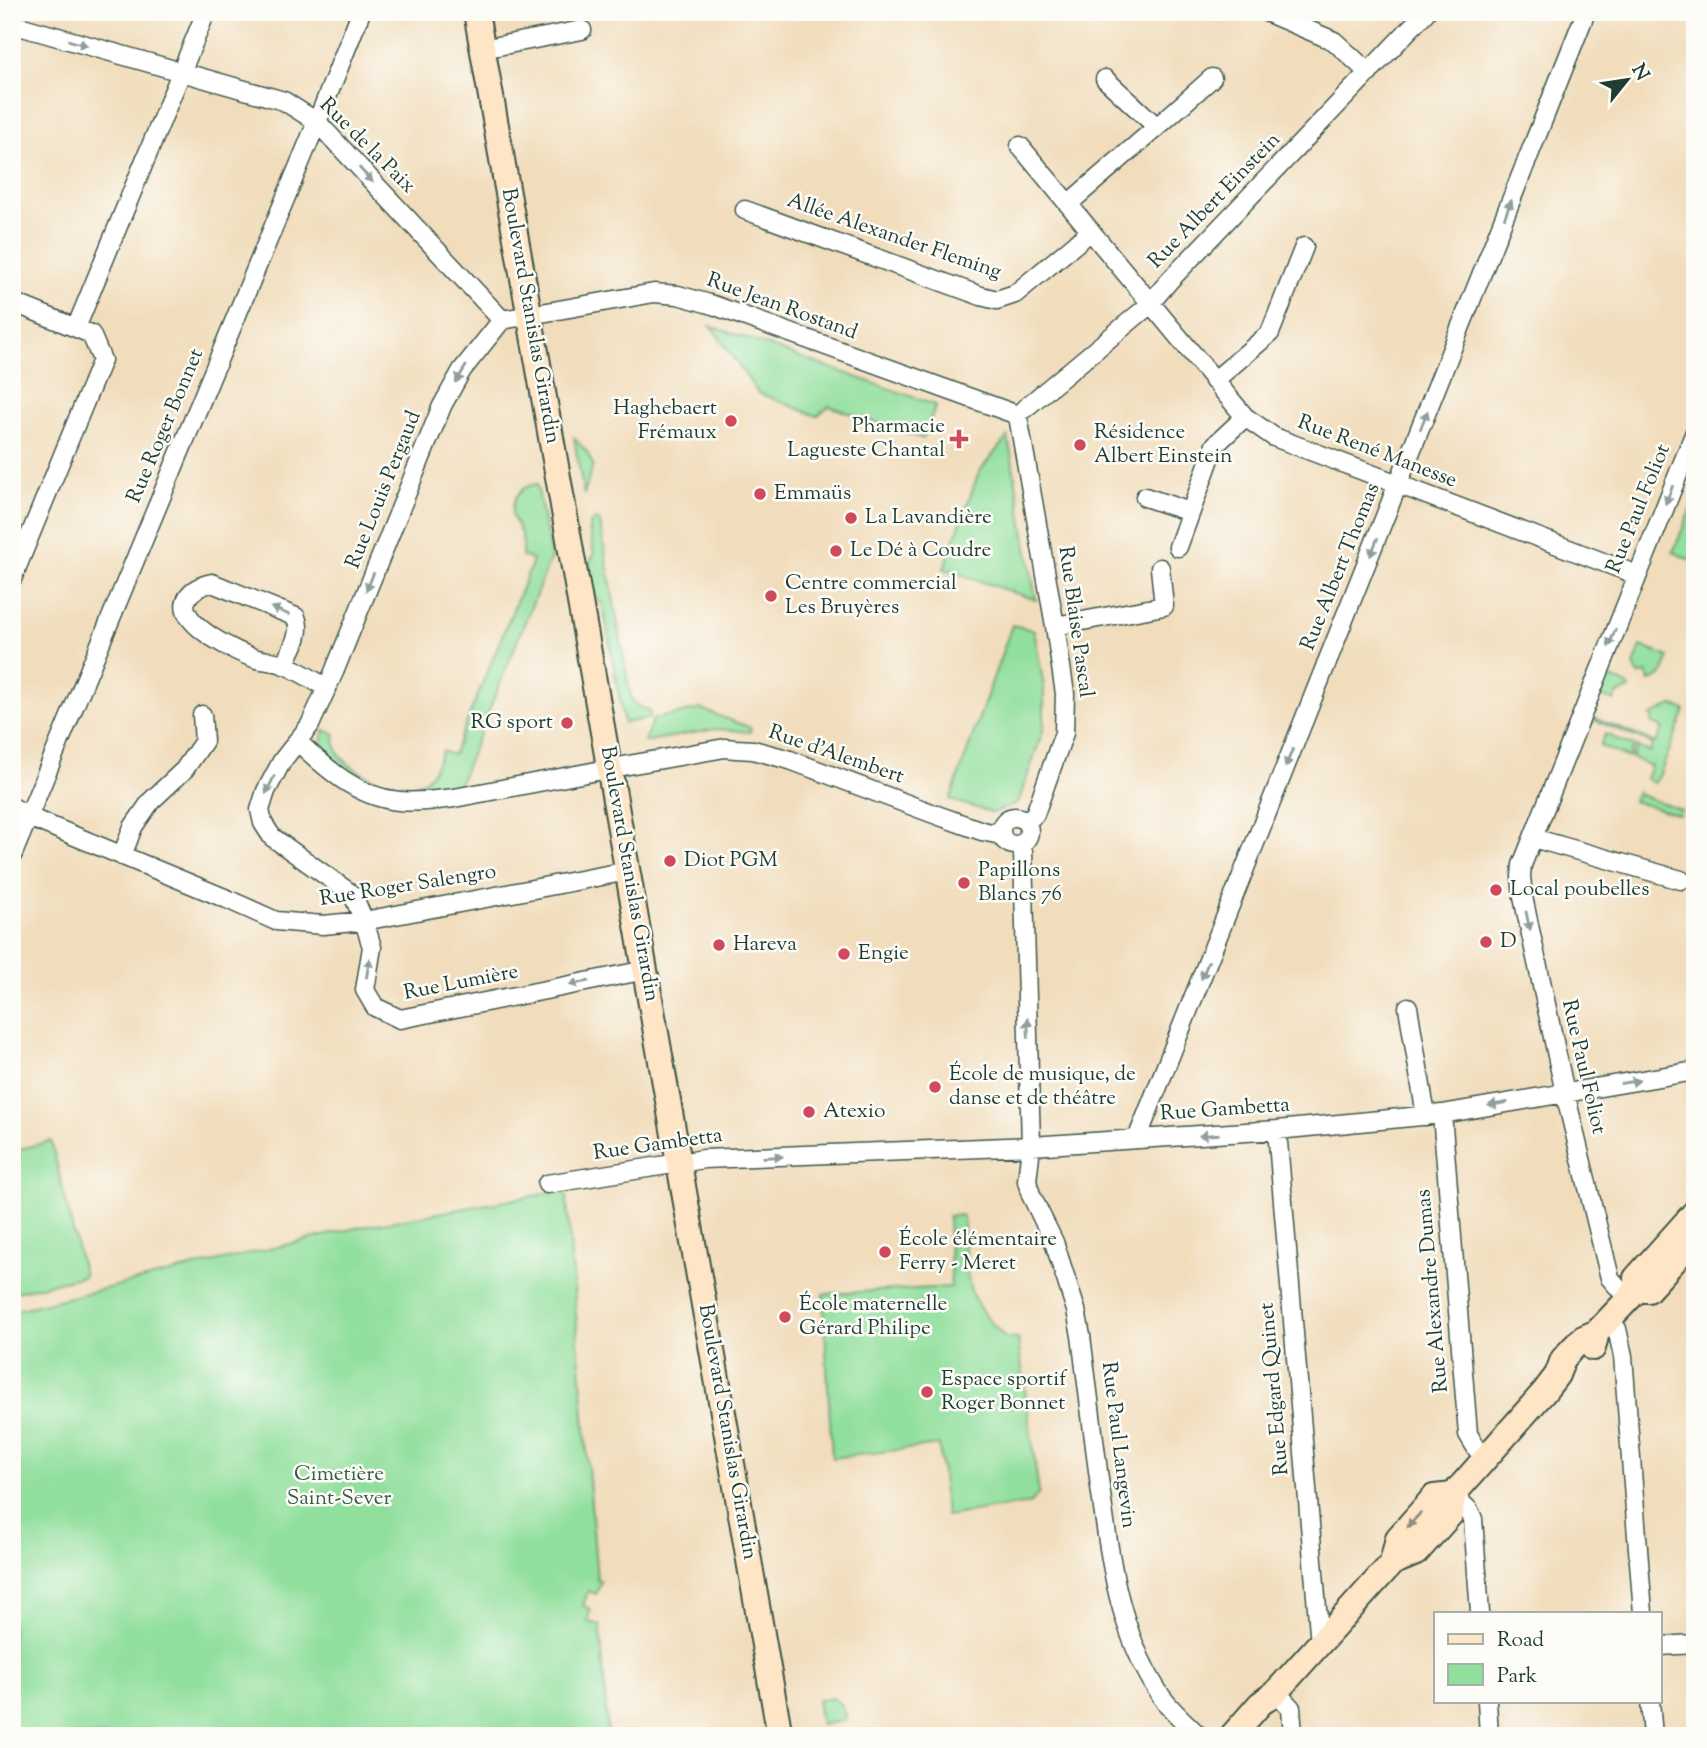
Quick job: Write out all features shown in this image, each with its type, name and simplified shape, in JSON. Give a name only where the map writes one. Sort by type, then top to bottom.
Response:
[{"type":"main road","name":"Boulevard Stanislas Girardin","points":[[476,12],[780,1736]]},
{"type":"main road","points":[[1232,1736],[1260,1704],[1275,1693],[1392,1563],[1416,1553],[1451,1514],[1453,1495],[1544,1392],[1557,1375],[1563,1359],[1583,1338],[1603,1326],[1632,1294],[1636,1278],[1695,1212]]},
{"type":"main road","points":[[1632,1294],[1648,1290],[1695,1238]]},
{"type":"main road","points":[[1253,1736],[1272,1715],[1275,1693]]},
{"type":"street","points":[[76,328],[206,12]]},
{"type":"street","name":"Rue Roger Bonnet","points":[[12,856],[361,12]]},
{"type":"street","points":[[1266,12],[1334,41],[1369,73]]},
{"type":"street","name":"Rue Albert Einstein","points":[[1018,415],[1151,302],[1426,12]]},
{"type":"street","name":"Rue Albert Thomas","points":[[1137,1139],[1586,12]]},
{"type":"street","name":"Rue de la Paix","points":[[12,24],[284,101],[317,122],[502,320]]},
{"type":"street","points":[[482,49],[582,30]]},
{"type":"street","points":[[1068,204],[1212,78]]},
{"type":"street","points":[[1105,79],[1157,127]]},
{"type":"street","name":"Rue René Manesse","points":[[1020,146],[1245,418],[1274,437],[1637,575]]},
{"type":"street","name":"Allée Alexander Fleming","points":[[745,210],[998,300],[1015,294],[1091,231]]},
{"type":"street","points":[[1214,380],[1270,333],[1304,247]]},
{"type":"street","name":"Rue Jean Rostand","points":[[530,316],[654,293],[678,295],[1018,415]]},
{"type":"street","points":[[12,302],[91,334],[102,360],[13,577]]},
{"type":"street","points":[[502,320],[530,316]]},
{"type":"street","name":"Rue Louis Pergaud","points":[[364,921],[353,895],[272,837],[263,823],[260,810],[266,791],[282,761],[310,725],[327,688],[442,406],[462,370],[502,320]]},
{"type":"street","name":"Rue Blaise Pascal","points":[[1018,415],[1065,694],[1064,733],[1035,814],[1026,822]]},
{"type":"street","points":[[1178,547],[1216,445],[1245,418]]},
{"type":"street","name":"Rue Paul Foliot","points":[[1632,1294],[1610,1278],[1565,1093],[1523,897],[1521,876],[1522,865],[1695,432]]},
{"type":"street","points":[[1145,497],[1190,512]]},
{"type":"street","points":[[1055,626],[1164,606],[1160,568]]},
{"type":"street","points":[[284,664],[299,633],[300,625],[296,618],[212,583],[202,585],[190,593],[185,603],[186,614],[209,636],[257,659],[284,664],[327,688]]},
{"type":"street","points":[[122,856],[132,827],[151,801],[184,770],[204,741],[202,715]]},
{"type":"street","name":"Rue d'Alembert","points":[[298,741],[341,779],[370,794],[399,801],[454,798],[726,748],[753,750],[790,760],[934,814],[1001,835]]},
{"type":"street","name":"Rue Roger Salengro","points":[[12,807],[276,921],[323,925],[364,921],[628,871]]},
{"type":"street","points":[[1018,817],[1026,822],[1029,835],[1021,845],[1011,845],[1003,839],[1002,825],[1009,818],[1018,817]]},
{"type":"street","points":[[1533,838],[1681,880]]},
{"type":"street","points":[[1021,845],[1031,1146]]},
{"type":"street","name":"Rue Lumière","points":[[364,921],[372,947],[365,990],[375,1007],[400,1019],[646,970]]},
{"type":"street","name":"Rue Alexandre Dumas","points":[[1408,1007],[1434,1115],[1468,1434],[1486,1458]]},
{"type":"street","name":"Rue Gambetta","points":[[547,1184],[705,1159],[1031,1146],[1277,1130],[1434,1115],[1695,1071]]},
{"type":"street","name":"Rue Edgard Quinet","points":[[1277,1130],[1320,1644]]},
{"type":"street","name":"Rue Paul Langevin","points":[[1031,1146],[1027,1181],[1054,1242],[1076,1310],[1081,1336],[1107,1543],[1115,1585],[1133,1641],[1159,1694],[1199,1736]]},
{"type":"street","points":[[1603,1326],[1617,1329],[1623,1356],[1643,1612]]},
{"type":"street","points":[[1453,1495],[1469,1510],[1473,1519],[1480,1612]]},
{"type":"street","points":[[1662,1646],[1695,1644]]},
{"type":"street","points":[[1275,1693],[1291,1708],[1293,1736]]},
{"type":"street","points":[[1487,1702],[1489,1736]]},
{"type":"street","points":[[1650,1702],[1653,1736]]},
{"type":"green space","points":[[711,326],[936,405],[923,439],[829,406],[817,416],[758,393]]},
{"type":"green space","points":[[1008,436],[1036,600],[944,569],[979,472]]},
{"type":"green space","points":[[574,438],[587,452],[593,465],[584,495]]},
{"type":"green space","points":[[535,484],[551,558],[457,789],[427,796],[370,789],[325,756],[322,744],[324,730],[335,734],[337,751],[350,765],[369,777],[392,785],[422,782],[432,772],[442,751],[453,755],[533,561],[522,556],[521,534],[512,515],[516,497],[524,488]]},
{"type":"green space","points":[[1695,499],[1695,562],[1673,552]]},
{"type":"green space","points":[[595,519],[600,523],[631,699],[639,707],[649,710],[650,718],[624,723],[603,605],[596,598],[589,563],[594,555],[589,527]]},
{"type":"green space","points":[[1012,625],[1034,630],[1044,687],[1044,728],[1018,803],[993,813],[950,800]]},
{"type":"green space","points":[[1641,646],[1669,657],[1661,676],[1650,681],[1646,673],[1639,676],[1634,665]]},
{"type":"green space","points":[[1607,677],[1628,685],[1630,689],[1616,695],[1614,701],[1600,696]]},
{"type":"green space","points":[[1672,705],[1685,710],[1658,779],[1654,782],[1646,779],[1651,766],[1632,758],[1637,747],[1650,752],[1653,744],[1591,719],[1592,717],[1656,743],[1663,728],[1651,723],[1653,718],[1650,716]]},
{"type":"green space","points":[[701,709],[751,728],[750,732],[716,729],[644,742],[653,719]]},
{"type":"green space","points":[[1605,734],[1634,746],[1629,758],[1600,746]]},
{"type":"green space","points":[[1637,791],[1638,794],[1681,810],[1679,815],[1633,801]]},
{"type":"green space","points":[[51,1141],[84,1276],[12,1293],[12,1151]]},
{"type":"green space","name":"Cimetière Saint-Sever","points":[[566,1190],[597,1579],[601,1581],[596,1594],[588,1591],[583,1606],[591,1609],[587,1621],[600,1625],[608,1736],[12,1736],[12,1311],[360,1227]]},
{"type":"green space","name":"Espace sportif Roger Bonnet","points":[[948,1216],[963,1216],[966,1268],[974,1298],[984,1315],[1005,1338],[1018,1339],[1039,1493],[1031,1503],[946,1516],[939,1445],[832,1458],[823,1294],[951,1287]]},
{"type":"green space","points":[[833,1698],[842,1706],[846,1720],[821,1725],[817,1700]]},
{"type":"place","name":"Haghebaert Frémaux","points":[[731,421]]},
{"type":"place","name":"Pharmacie Lagueste Chantal","points":[[959,439]]},
{"type":"place","name":"Résidence Albert Einstein","points":[[1080,445]]},
{"type":"place","name":"Emmaüs","points":[[760,494]]},
{"type":"place","name":"La Lavandière","points":[[851,518]]},
{"type":"place","name":"Le Dé à Coudre","points":[[836,551]]},
{"type":"place","name":"Centre commercial Les Bruyères","points":[[771,596]]},
{"type":"place","name":"RG sport","points":[[567,723]]},
{"type":"place","name":"Diot PGM","points":[[670,861]]},
{"type":"place","name":"Papillons Blancs 76","points":[[964,883]]},
{"type":"place","name":"Local poubelles","points":[[1496,890]]},
{"type":"place","name":"D","points":[[1486,942]]},
{"type":"place","name":"Hareva","points":[[719,945]]},
{"type":"place","name":"Engie","points":[[844,954]]},
{"type":"place","name":"École de musique, de danse et de théâtre","points":[[935,1087]]},
{"type":"place","name":"Atexio","points":[[809,1112]]},
{"type":"place","name":"École élémentaire Ferry - Meret","points":[[885,1252]]},
{"type":"place","name":"École maternelle Gérard Philipe","points":[[785,1317]]},
{"type":"place","name":"Espace sportif Roger Bonnet","points":[[927,1392]]}]
